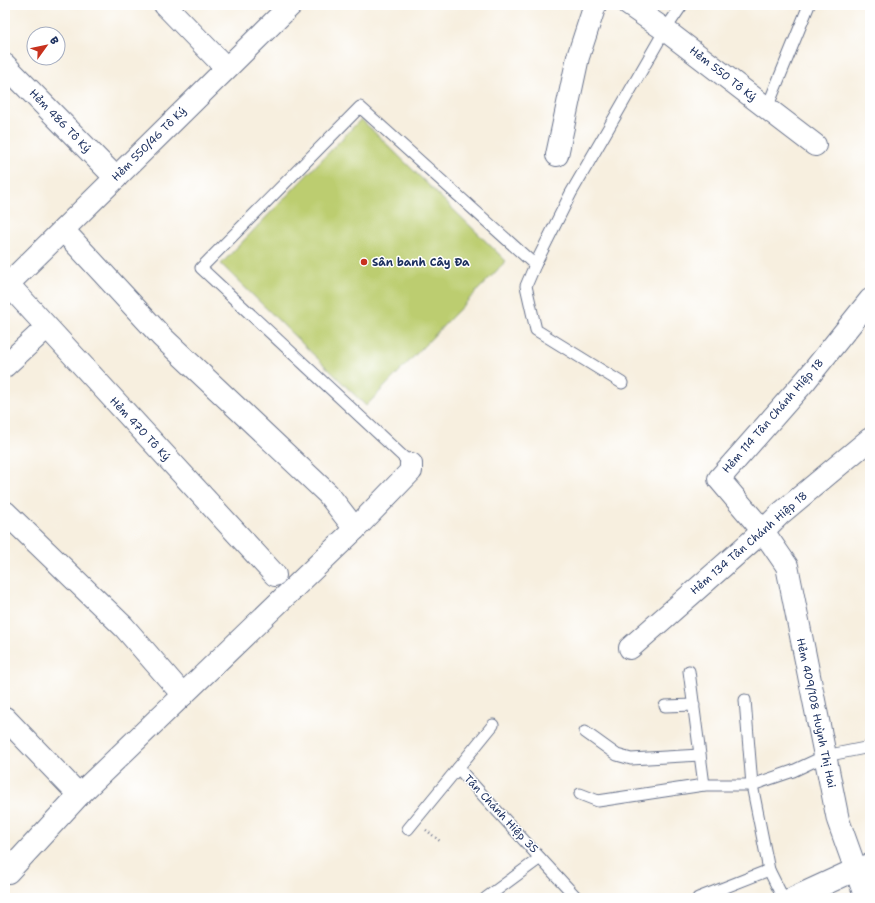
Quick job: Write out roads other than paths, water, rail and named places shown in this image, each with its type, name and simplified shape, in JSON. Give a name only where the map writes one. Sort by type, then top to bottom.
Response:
[{"type":"street","points":[[165,5],[226,68]]},
{"type":"street","name":"Hẻm 550/46 Tô Ký","points":[[7,283],[116,178],[290,5]]},
{"type":"street","points":[[557,155],[578,57],[595,5]]},
{"type":"street","name":"Hẻm 550 Tô Ký","points":[[629,5],[665,30],[815,145]]},
{"type":"street","name":"Hẻm 486 Tô Ký","points":[[5,65],[116,178]]},
{"type":"street","points":[[62,230],[162,337],[328,494],[355,529]]},
{"type":"street","name":"Hẻm 470 Tô Ký","points":[[7,283],[46,328],[276,576]]},
{"type":"street","name":"Hẻm 114 Tân Chánh Hiệp 18","points":[[763,531],[719,479],[806,380],[870,300]]},
{"type":"street","points":[[5,366],[46,328]]},
{"type":"street","name":"Hẻm 134 Tân Chánh Hiệp 18","points":[[630,648],[763,531],[780,514],[870,438]]},
{"type":"street","points":[[8,872],[79,796],[355,529],[411,471],[411,464]]},
{"type":"street","points":[[5,512],[124,627],[183,695]]},
{"type":"street","name":"Hẻm 409/108 Huỳnh Thị Hai","points":[[763,531],[787,566],[838,820],[863,867],[866,898]]},
{"type":"street","points":[[5,718],[79,796]]},
{"type":"street","points":[[794,898],[863,867]]},
{"type":"lane","points":[[622,383],[536,330],[526,286],[571,193],[665,30],[682,5]]},
{"type":"lane","points":[[767,108],[809,5]]},
{"type":"lane","points":[[411,464],[201,268],[360,107],[536,265]]},
{"type":"lane","points":[[689,671],[704,785]]},
{"type":"lane","points":[[745,700],[752,785],[769,870],[783,898]]},
{"type":"lane","points":[[666,706],[694,705]]},
{"type":"lane","points":[[458,768],[493,725]]},
{"type":"lane","points":[[585,732],[617,756],[631,759],[700,755]]},
{"type":"lane","points":[[580,794],[598,801],[704,785],[752,785],[793,771],[825,756],[870,747]]},
{"type":"lane","name":"Tân Chánh Hiệp 35","points":[[415,825],[458,768],[577,898]]},
{"type":"lane","name":"Tân Chánh Hiệp 35","points":[[486,898],[540,858]]},
{"type":"lane","points":[[698,898],[769,870]]},
{"type":"place","name":"Sân banh Cây Đa","points":[[364,262]]}]
